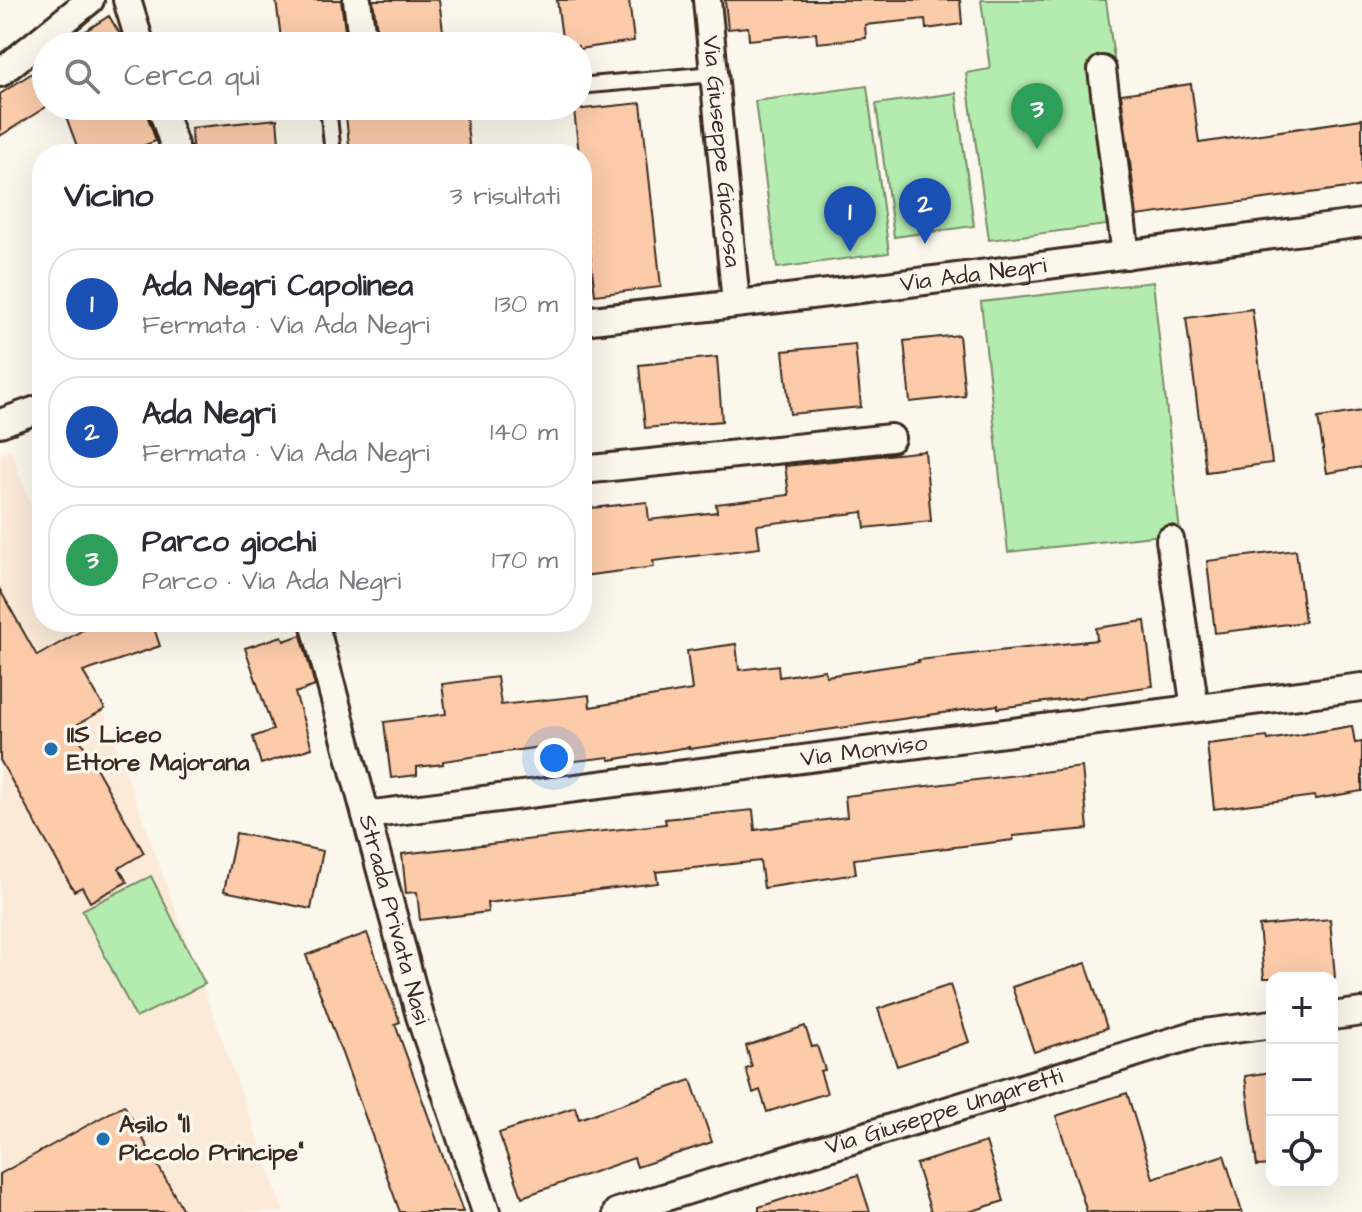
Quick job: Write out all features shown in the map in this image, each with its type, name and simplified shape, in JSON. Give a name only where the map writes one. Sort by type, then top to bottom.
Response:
[{"type":"street","points":[[51,32],[90,0]]},
{"type":"street","points":[[127,0],[137,32]]},
{"type":"street","points":[[357,0],[361,32]]},
{"type":"street","name":"Via Giuseppe Giacosa","points":[[707,0],[736,303]]},
{"type":"street","points":[[0,73],[32,47]]},
{"type":"street","points":[[1102,70],[1126,255]]},
{"type":"street","points":[[166,120],[174,144]]},
{"type":"street","name":"Via Ada Negri","points":[[592,320],[972,276],[1362,223]]},
{"type":"street","points":[[0,423],[32,412]]},
{"type":"street","points":[[592,469],[891,438]]},
{"type":"street","points":[[1170,540],[1195,708]]},
{"type":"street","name":"Strada Privata Nasi","points":[[317,632],[420,1016],[486,1212]]},
{"type":"street","name":"Via Monviso","points":[[366,815],[1362,687]]},
{"type":"street","points":[[1338,1015],[1362,1012]]},
{"type":"street","name":"Via Giuseppe Ungaretti","points":[[617,1212],[1197,1034],[1266,1025]]},
{"type":"lane","points":[[592,85],[714,74]]},
{"type":"lane","points":[[329,120],[332,144]]},
{"type":"shaded area","points":[[11,451],[32,509],[32,632],[76,632],[284,1212],[0,1212],[0,454]]},
{"type":"green space","points":[[981,0],[1106,0],[1114,59],[1087,63],[1107,225],[989,240],[966,73],[990,69]]},
{"type":"green space","points":[[867,86],[889,253],[777,268],[755,101]]},
{"type":"green space","points":[[956,93],[974,226],[894,237],[876,104]]},
{"type":"green space","points":[[1153,282],[1180,533],[1008,552],[981,302]]},
{"type":"green space","points":[[151,876],[205,984],[136,1018],[82,910]]},
{"type":"building","points":[[276,0],[341,0],[345,32],[280,32]]},
{"type":"building","points":[[373,0],[439,0],[443,32],[377,32]]},
{"type":"building","points":[[557,0],[629,0],[634,41],[592,47],[592,32],[561,32]]},
{"type":"building","points":[[725,0],[960,0],[962,24],[926,29],[925,19],[865,25],[866,38],[817,43],[816,33],[749,40],[748,27],[728,29]]},
{"type":"building","points":[[109,16],[119,32],[84,32]]},
{"type":"building","points":[[32,73],[32,116],[0,136],[0,94]]},
{"type":"building","points":[[1191,84],[1199,143],[1362,119],[1362,186],[1137,216],[1121,94]]},
{"type":"building","points":[[641,103],[661,287],[595,295],[592,269],[592,144],[578,144],[575,120],[592,120],[592,108]]},
{"type":"building","points":[[67,120],[149,120],[156,141],[148,144],[76,144]]},
{"type":"building","points":[[277,120],[279,144],[192,144],[191,128]]},
{"type":"building","points":[[346,120],[466,120],[469,144],[349,144]]},
{"type":"building","points":[[1252,309],[1272,463],[1206,472],[1186,318]]},
{"type":"building","points":[[959,335],[965,396],[910,402],[904,341]]},
{"type":"building","points":[[855,344],[861,407],[790,414],[783,351]]},
{"type":"building","points":[[717,357],[722,421],[645,428],[639,365]]},
{"type":"building","points":[[1362,411],[1362,467],[1327,473],[1318,418]]},
{"type":"building","points":[[925,451],[931,521],[865,528],[863,512],[757,525],[760,548],[653,561],[654,567],[592,575],[592,508],[647,502],[649,520],[717,512],[716,504],[789,495],[785,466]]},
{"type":"building","points":[[1296,550],[1305,622],[1215,633],[1207,561]]},
{"type":"building","name":"IIS Liceo Ettore Majorana","points":[[0,590],[37,656],[79,632],[155,632],[160,646],[83,672],[105,709],[73,727],[144,853],[119,868],[127,882],[90,902],[82,887],[74,891],[0,760]]},
{"type":"building","points":[[1145,621],[1153,686],[610,760],[609,757],[542,765],[540,747],[443,761],[443,764],[417,767],[417,775],[391,778],[384,722],[446,714],[442,684],[497,677],[501,705],[589,695],[590,707],[692,690],[687,651],[736,644],[739,670],[778,665],[779,677],[825,670],[826,676],[918,660],[1097,640],[1096,628]]},
{"type":"building","points":[[301,635],[315,686],[295,693],[312,748],[261,764],[253,737],[273,730],[245,648],[282,636],[284,641]]},
{"type":"building","points":[[1352,726],[1355,743],[1362,742],[1362,791],[1214,809],[1207,744],[1267,737],[1268,740]]},
{"type":"building","points":[[1082,767],[1088,829],[1013,836],[1013,840],[854,859],[856,874],[764,888],[760,861],[656,872],[658,883],[487,903],[488,912],[420,920],[417,892],[406,893],[402,854],[666,824],[665,819],[753,810],[755,830],[847,817],[845,796]]},
{"type":"building","points":[[236,833],[323,851],[311,909],[224,891]]},
{"type":"building","points":[[1330,919],[1334,972],[1266,972],[1264,978],[1259,926]]},
{"type":"building","points":[[367,933],[400,1022],[395,1024],[463,1212],[400,1212],[306,955]]},
{"type":"building","points":[[1086,963],[1107,1028],[1034,1052],[1012,987]]},
{"type":"building","points":[[950,985],[969,1042],[897,1066],[878,1009]]},
{"type":"building","points":[[805,1026],[812,1047],[817,1046],[825,1070],[820,1071],[827,1093],[767,1112],[760,1090],[753,1093],[746,1069],[752,1067],[746,1046]]},
{"type":"building","points":[[1266,1073],[1266,1165],[1257,1166],[1245,1076]]},
{"type":"building","points":[[691,1080],[712,1142],[637,1167],[634,1158],[522,1197],[499,1133],[575,1107],[579,1119]]},
{"type":"building","points":[[1127,1093],[1153,1178],[1224,1155],[1242,1212],[1087,1212],[1056,1116]]},
{"type":"building","name":"Asilo \"Il Piccolo Principe\"","points":[[124,1105],[184,1212],[0,1212],[0,1174]]},
{"type":"building","points":[[986,1142],[1004,1201],[969,1212],[931,1212],[916,1164]]},
{"type":"building","points":[[858,1175],[870,1212],[759,1212],[759,1207]]},
{"type":"place","name":"Parco giochi","points":[[1037,149]]},
{"type":"place","name":"Ada Negri","points":[[925,244]]},
{"type":"place","name":"Ada Negri Capolinea","points":[[850,252]]},
{"type":"place","name":"IIS Liceo Ettore Majorana","points":[[51,749]]},
{"type":"place","name":"Asilo \"Il Piccolo Principe\"","points":[[103,1139]]}]
